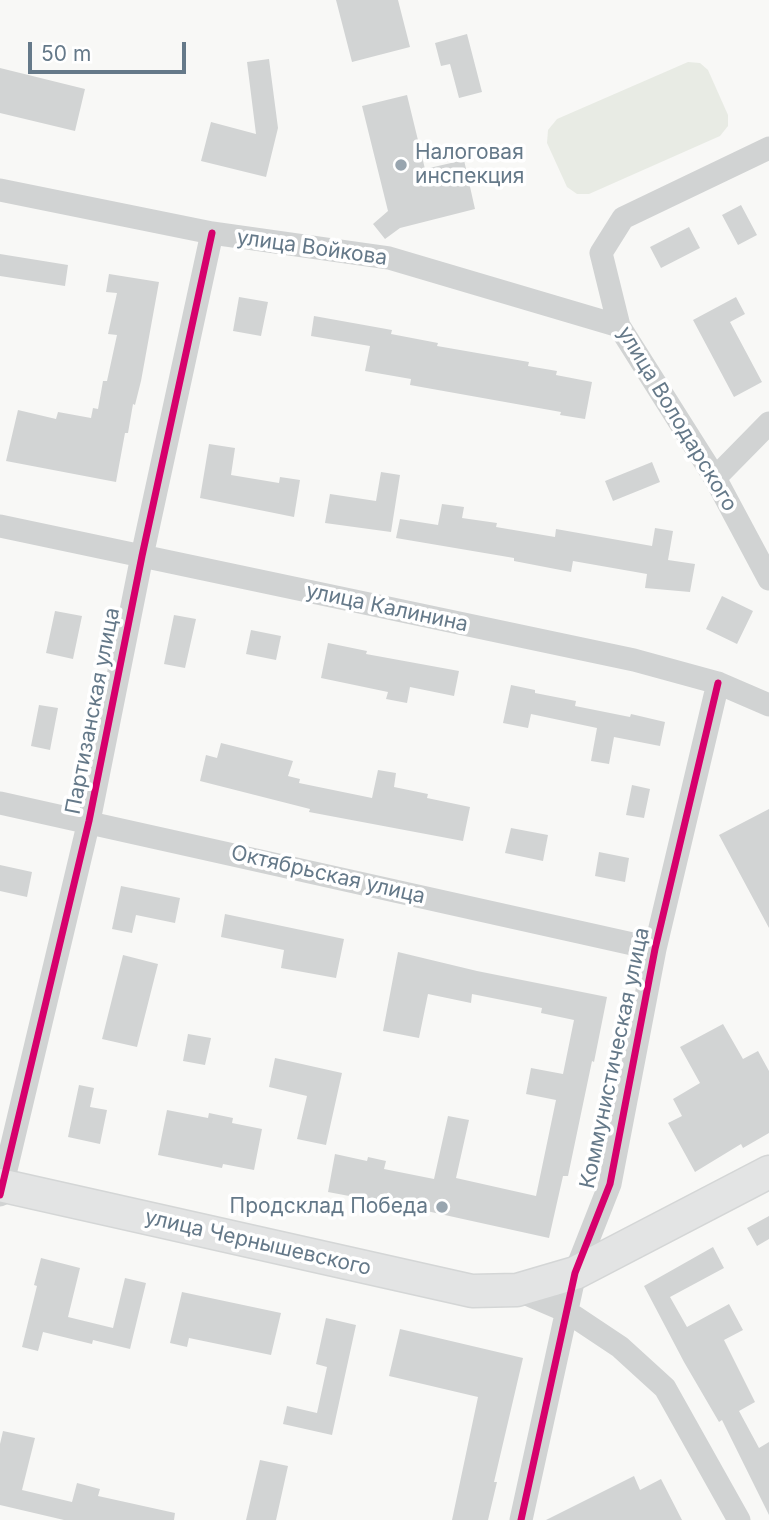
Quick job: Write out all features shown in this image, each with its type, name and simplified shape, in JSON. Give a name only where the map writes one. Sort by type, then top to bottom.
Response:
[{"type":"street","name":"улица Володарского","points":[[769,148],[623,218],[601,253],[619,326],[715,478],[769,579]]},
{"type":"street","name":"улица Войкова","points":[[0,190],[212,233],[389,258],[619,326]]},
{"type":"street","name":"Партизанская улица","points":[[1,1188],[89,821],[142,556],[212,233]]},
{"type":"street","points":[[715,478],[769,423]]},
{"type":"street","name":"улица Калинина","points":[[0,526],[634,660],[718,683],[769,705]]},
{"type":"street","name":"Коммунистическая улица","points":[[521,1520],[575,1273],[610,1184],[655,949],[718,683]]},
{"type":"street","name":"Октябрьская улица","points":[[0,803],[655,949]]},
{"type":"street","name":"улица Чернышевского","points":[[1,1188],[472,1291],[517,1290],[575,1273],[769,1172]]},
{"type":"street","points":[[517,1290],[566,1311],[621,1347],[665,1388],[739,1520]]},
{"type":"shaded area","points":[[688,62],[700,63],[708,70],[728,115],[728,126],[720,136],[589,194],[577,194],[567,187],[547,143],[548,130],[557,119]]},
{"type":"building","points":[[336,0],[398,0],[410,47],[352,62]]},
{"type":"building","points":[[467,34],[482,92],[459,98],[450,64],[441,66],[435,43]]},
{"type":"building","points":[[269,59],[278,128],[266,177],[201,161],[211,122],[256,134],[247,62]]},
{"type":"building","points":[[0,68],[85,89],[75,131],[0,113]]},
{"type":"building","name":"Налоговая инспекция","points":[[407,95],[425,169],[464,160],[475,209],[400,228],[385,239],[373,224],[388,211],[362,106]]},
{"type":"building","points":[[741,205],[757,235],[738,245],[722,215]]},
{"type":"building","points":[[689,227],[700,248],[661,268],[650,247]]},
{"type":"building","points":[[0,254],[68,265],[65,286],[0,276]]},
{"type":"building","points":[[109,274],[159,282],[141,381],[135,405],[133,404],[128,433],[125,433],[116,482],[6,461],[18,410],[56,419],[58,412],[91,418],[93,408],[98,409],[103,381],[107,381],[117,335],[108,334],[117,293],[106,292]]},
{"type":"building","points":[[239,297],[268,302],[261,336],[233,331]]},
{"type":"building","points":[[736,297],[745,314],[730,322],[762,382],[734,397],[693,320]]},
{"type":"building","points":[[314,316],[392,330],[391,334],[438,343],[437,346],[529,362],[528,366],[557,371],[556,375],[592,382],[585,419],[560,415],[561,412],[410,385],[411,379],[365,371],[370,346],[311,336]]},
{"type":"building","points":[[209,444],[235,448],[231,475],[279,483],[280,477],[300,480],[294,517],[200,498]]},
{"type":"building","points":[[652,462],[660,482],[613,501],[605,481]]},
{"type":"building","points":[[381,472],[400,475],[391,532],[325,523],[330,494],[376,501]]},
{"type":"building","points":[[442,504],[464,507],[462,518],[497,523],[496,527],[555,537],[556,529],[652,546],[655,528],[673,531],[668,560],[695,564],[690,592],[645,588],[647,574],[573,561],[571,572],[514,561],[514,558],[396,538],[400,519],[438,525]]},
{"type":"building","points":[[722,596],[753,611],[737,644],[706,629]]},
{"type":"building","points":[[55,611],[82,616],[73,659],[46,653]]},
{"type":"building","points":[[174,615],[196,619],[185,668],[164,664]]},
{"type":"building","points":[[251,630],[281,636],[276,660],[246,654]]},
{"type":"building","points":[[328,643],[367,651],[366,654],[459,671],[454,696],[410,687],[407,703],[386,699],[388,692],[321,678]]},
{"type":"building","points":[[511,685],[576,701],[575,706],[665,722],[660,746],[614,737],[609,764],[591,761],[597,728],[531,714],[528,728],[503,723]]},
{"type":"building","points":[[39,705],[58,708],[50,750],[31,746]]},
{"type":"building","points":[[221,743],[293,761],[288,776],[300,779],[299,783],[372,798],[378,770],[396,773],[394,787],[428,794],[427,798],[470,807],[463,841],[309,812],[310,809],[200,781],[206,755],[217,758]]},
{"type":"building","points":[[632,785],[650,789],[644,818],[626,815]]},
{"type":"building","points":[[769,809],[769,928],[719,835]]},
{"type":"building","points":[[511,828],[548,835],[543,861],[505,853]]},
{"type":"building","points":[[599,852],[629,858],[625,882],[595,876]]},
{"type":"building","points":[[0,865],[32,872],[27,897],[0,891]]},
{"type":"building","points":[[121,886],[180,898],[175,923],[136,915],[132,933],[112,929]]},
{"type":"building","points":[[225,914],[344,939],[336,978],[281,968],[284,950],[221,937]]},
{"type":"building","points":[[398,952],[607,997],[568,1176],[563,1176],[549,1238],[328,1192],[335,1154],[367,1161],[368,1157],[386,1161],[384,1169],[434,1179],[448,1116],[469,1120],[456,1178],[536,1196],[556,1100],[526,1094],[531,1068],[563,1074],[574,1020],[541,1013],[542,1008],[472,994],[471,1003],[428,994],[419,1038],[383,1031]]},
{"type":"building","points":[[123,955],[158,964],[137,1047],[102,1039]]},
{"type":"building","points":[[723,1024],[743,1059],[758,1051],[769,1071],[769,1133],[743,1148],[741,1144],[695,1172],[668,1123],[682,1116],[673,1099],[700,1083],[680,1047]]},
{"type":"building","points":[[188,1034],[211,1038],[205,1065],[183,1061]]},
{"type":"building","points":[[275,1058],[342,1073],[326,1145],[297,1139],[307,1096],[269,1087]]},
{"type":"building","points":[[79,1085],[94,1088],[90,1107],[107,1110],[100,1144],[68,1137]]},
{"type":"building","points":[[167,1110],[208,1118],[209,1113],[233,1118],[232,1123],[262,1129],[254,1170],[223,1164],[222,1168],[158,1155]]},
{"type":"building","points":[[769,1216],[769,1239],[757,1246],[747,1228]]},
{"type":"building","points":[[713,1247],[724,1268],[670,1297],[687,1327],[729,1304],[743,1330],[724,1340],[755,1402],[739,1411],[759,1448],[769,1442],[769,1515],[722,1420],[719,1422],[684,1362],[644,1286]]},
{"type":"building","points":[[41,1258],[80,1268],[68,1317],[113,1328],[125,1278],[146,1283],[130,1349],[93,1340],[92,1344],[43,1332],[38,1351],[22,1347]]},
{"type":"building","points":[[182,1292],[281,1313],[271,1355],[189,1338],[187,1347],[170,1343]]},
{"type":"building","points":[[326,1318],[356,1325],[332,1435],[283,1424],[287,1406],[317,1413],[327,1367],[316,1364]]},
{"type":"building","points":[[400,1329],[523,1358],[494,1482],[497,1482],[488,1520],[452,1520],[478,1397],[389,1376]]},
{"type":"building","points":[[3,1431],[35,1438],[22,1490],[72,1502],[77,1483],[100,1489],[98,1496],[175,1513],[174,1520],[64,1520],[0,1505],[0,1444]]},
{"type":"building","points":[[260,1460],[288,1466],[276,1520],[246,1520]]},
{"type":"building","points":[[634,1476],[640,1490],[661,1479],[682,1520],[546,1520]]},
{"type":"cycle path","points":[[0,1195],[89,821],[142,556],[212,233]]},
{"type":"cycle path","points":[[521,1520],[575,1273],[610,1184],[655,949],[718,683]]},
{"type":"place","name":"Налоговая инспекция","points":[[401,165]]},
{"type":"place","name":"Продсклад Победа","points":[[442,1207]]}]
